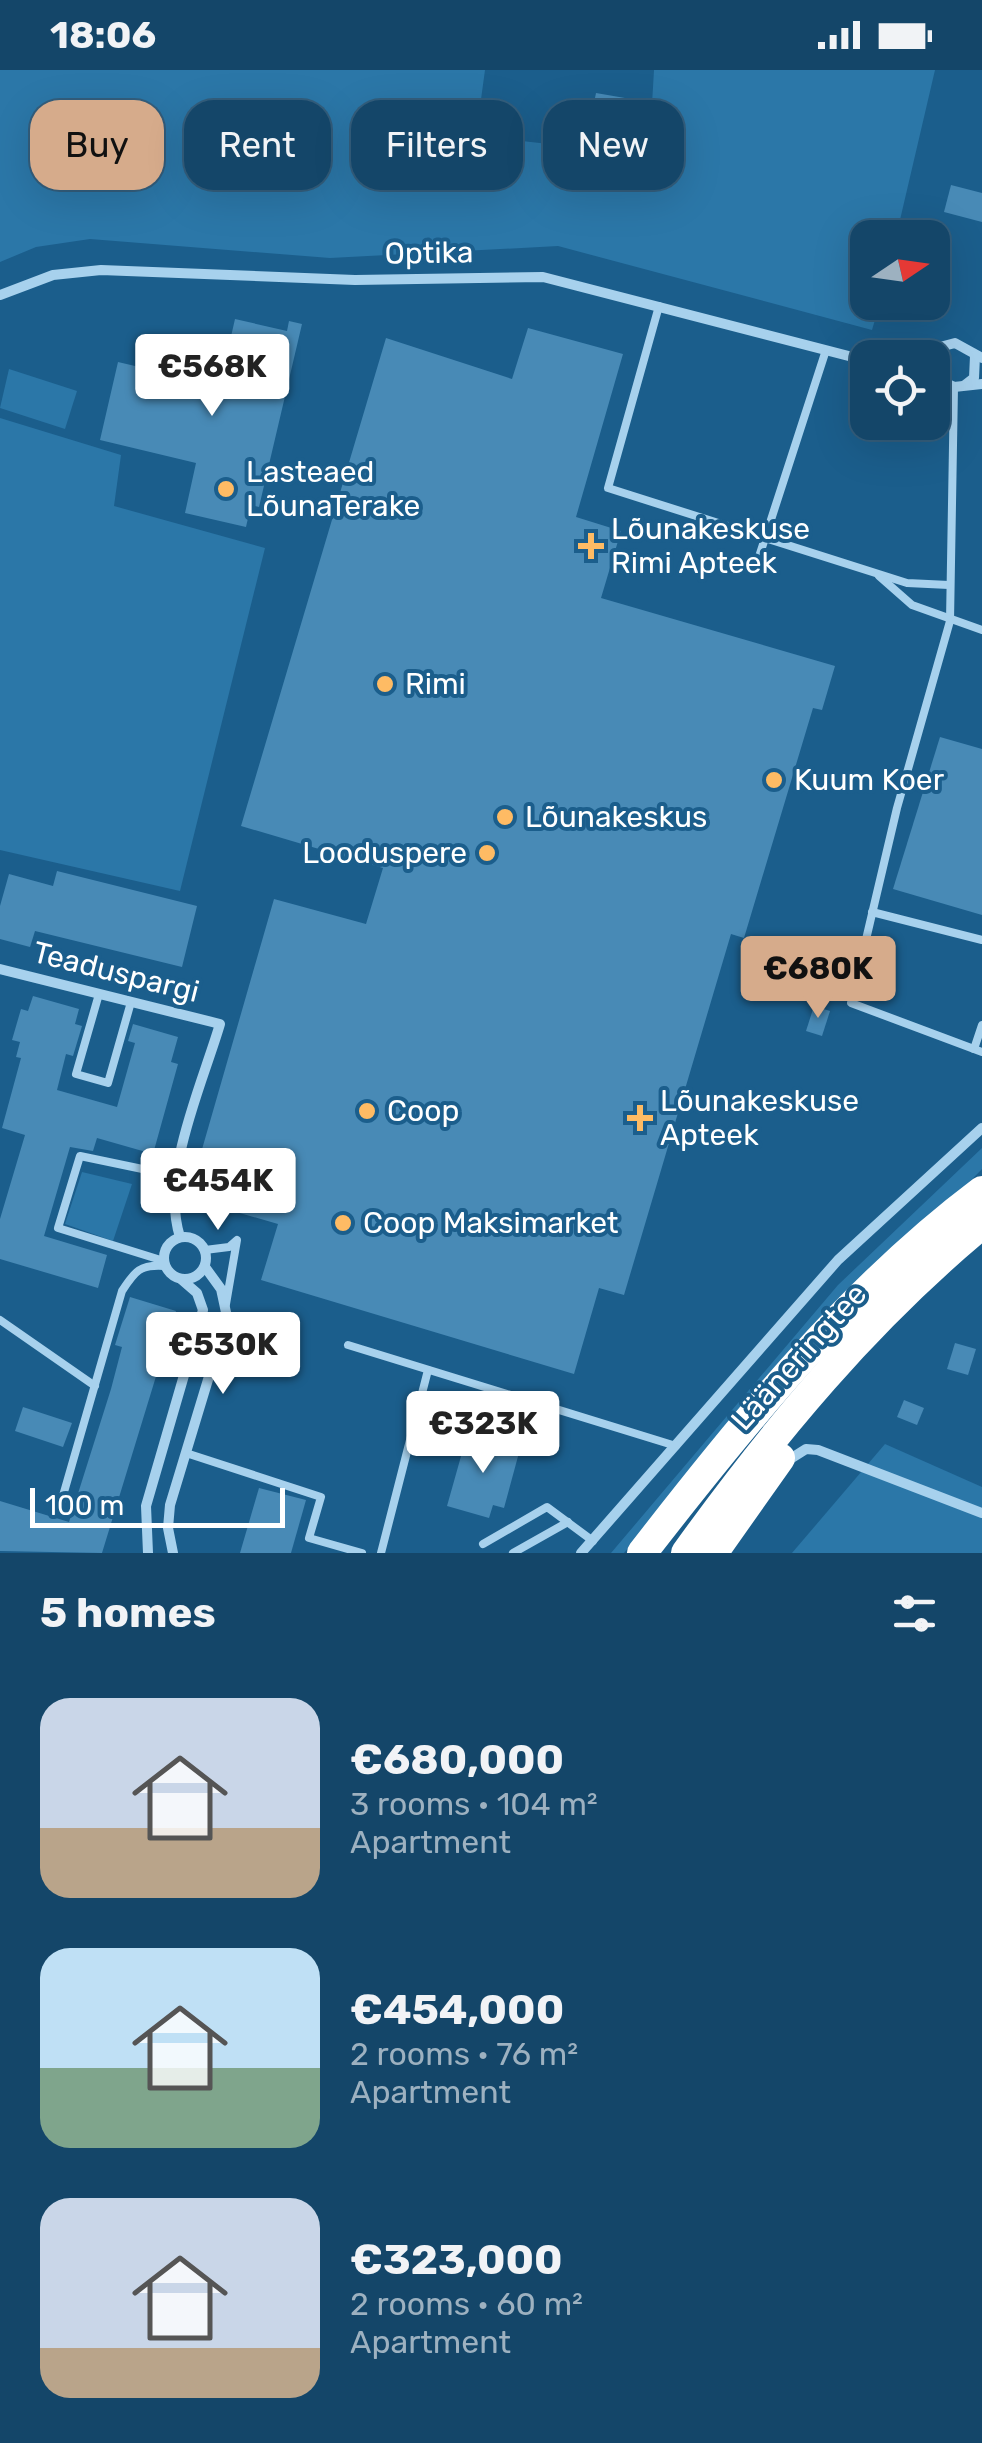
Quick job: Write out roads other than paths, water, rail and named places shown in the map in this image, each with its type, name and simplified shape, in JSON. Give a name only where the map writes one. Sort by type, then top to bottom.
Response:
[{"type":"highway","points":[[968,1218],[982,1181]]},
{"type":"highway","points":[[642,1553],[836,1324],[968,1218],[982,1191]]},
{"type":"highway","name":"Lääneringtee","points":[[686,1553],[734,1505],[836,1363],[968,1218]]},
{"type":"highway","points":[[713,1553],[734,1505],[806,1423],[982,1247]]},
{"type":"street","name":"Optika","points":[[0,295],[52,275],[101,270],[355,280],[531,276],[850,357]]},
{"type":"street","points":[[950,347],[967,347],[979,357],[974,378],[954,387]]},
{"type":"street","points":[[950,385],[982,384]]},
{"type":"street","name":"Teaduspargi","points":[[0,970],[220,1024],[176,1176]]},
{"type":"street","points":[[581,1553],[838,1260],[982,1128]]},
{"type":"street","points":[[176,1176],[174,1212],[180,1237]]},
{"type":"street","points":[[148,1553],[146,1506],[203,1310],[196,1293],[164,1264],[170,1243],[180,1237],[198,1241],[205,1250],[205,1267],[226,1304],[227,1317],[170,1505],[168,1528],[174,1553]]},
{"type":"street","points":[[182,1280],[193,1278],[205,1267]]},
{"type":"street","points":[[734,1505],[806,1449],[982,1513]]},
{"type":"lane","points":[[659,306],[608,488],[908,583],[949,585]]},
{"type":"lane","points":[[755,569],[826,350]]},
{"type":"lane","points":[[954,387],[950,621],[851,1004],[978,1050],[982,1025]]},
{"type":"lane","points":[[872,570],[912,605],[982,630]]},
{"type":"lane","points":[[872,912],[982,940]]},
{"type":"lane","points":[[99,994],[76,1074],[108,1083],[131,1002]]},
{"type":"lane","points":[[164,1264],[58,1228],[80,1156],[176,1176]]},
{"type":"lane","points":[[205,1250],[229,1247],[237,1240],[236,1264],[226,1304]]},
{"type":"lane","points":[[60,1506],[122,1292],[136,1269],[164,1264]]},
{"type":"lane","points":[[0,1320],[95,1386]]},
{"type":"lane","points":[[348,1345],[676,1446]]},
{"type":"lane","points":[[381,1553],[428,1370]]},
{"type":"lane","points":[[186,1453],[321,1497],[309,1538],[362,1553]]},
{"type":"lane","points":[[483,1544],[547,1506],[593,1540]]},
{"type":"lane","points":[[513,1553],[568,1522]]},
{"type":"place","name":"Lasteaed LõunaTerake","points":[[226,489]]},
{"type":"place","name":"Lõunakeskuse Rimi Apteek","points":[[591,546]]},
{"type":"place","name":"Rimi","points":[[385,684]]},
{"type":"place","name":"Kuum Koer","points":[[774,780]]},
{"type":"place","name":"Lõunakeskus","points":[[505,817]]},
{"type":"place","name":"Looduspere","points":[[487,853]]},
{"type":"place","name":"Coop","points":[[367,1111]]},
{"type":"place","name":"Lõunakeskuse Apteek","points":[[640,1118]]},
{"type":"place","name":"Coop Maksimarket","points":[[343,1223]]}]
